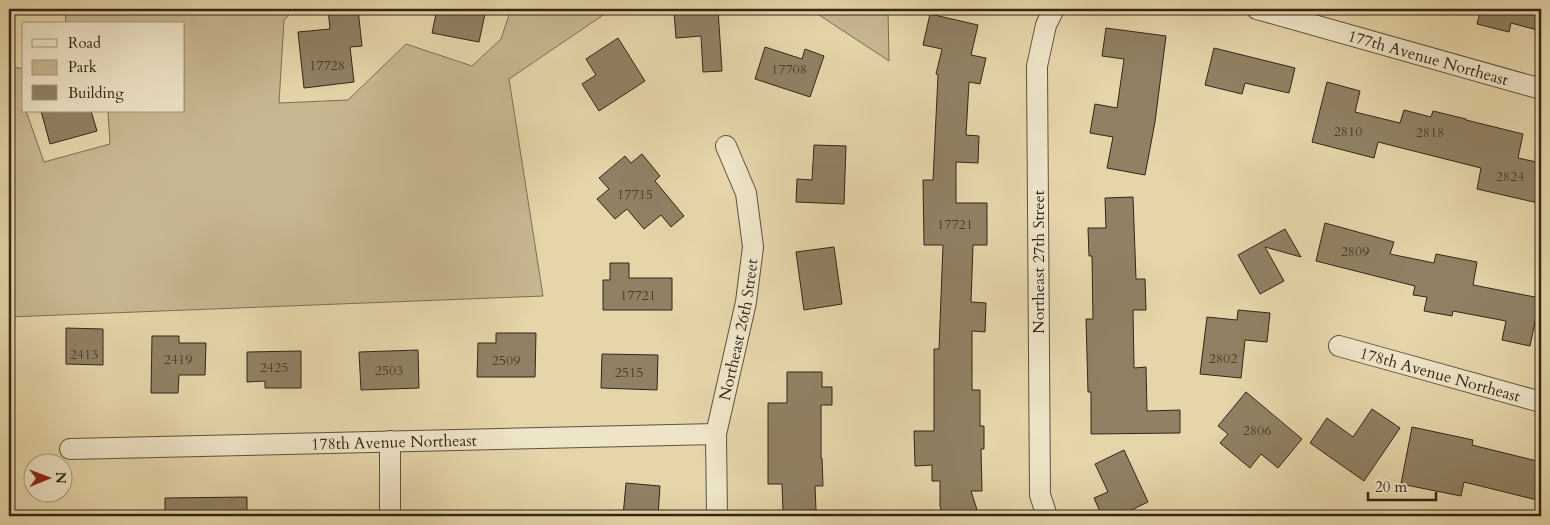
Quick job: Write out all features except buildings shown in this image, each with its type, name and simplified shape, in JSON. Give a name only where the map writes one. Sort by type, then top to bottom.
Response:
[{"type":"street","name":"Northeast 27th Street","points":[[1047,516],[1040,495],[1037,66],[1046,25],[1054,9]]},
{"type":"street","name":"177th Avenue Northeast","points":[[1257,9],[1541,89]]},
{"type":"street","name":"Northeast 26th Street","points":[[717,516],[716,434],[746,302],[753,247],[746,193],[726,146]]},
{"type":"street","name":"178th Avenue Northeast","points":[[1339,346],[1541,402]]},
{"type":"street","name":"178th Avenue Northeast","points":[[70,449],[716,434]]},
{"type":"street","points":[[390,441],[390,516]]},
{"type":"green space","points":[[65,9],[295,9],[284,20],[279,103],[348,100],[406,44],[472,66],[501,39],[511,9],[612,9],[509,79],[543,296],[9,317],[9,66],[22,69],[22,112],[26,112],[44,162],[110,144],[108,112],[185,112],[185,22],[66,22]]},
{"type":"green space","points":[[810,9],[888,9],[889,61]]}]
